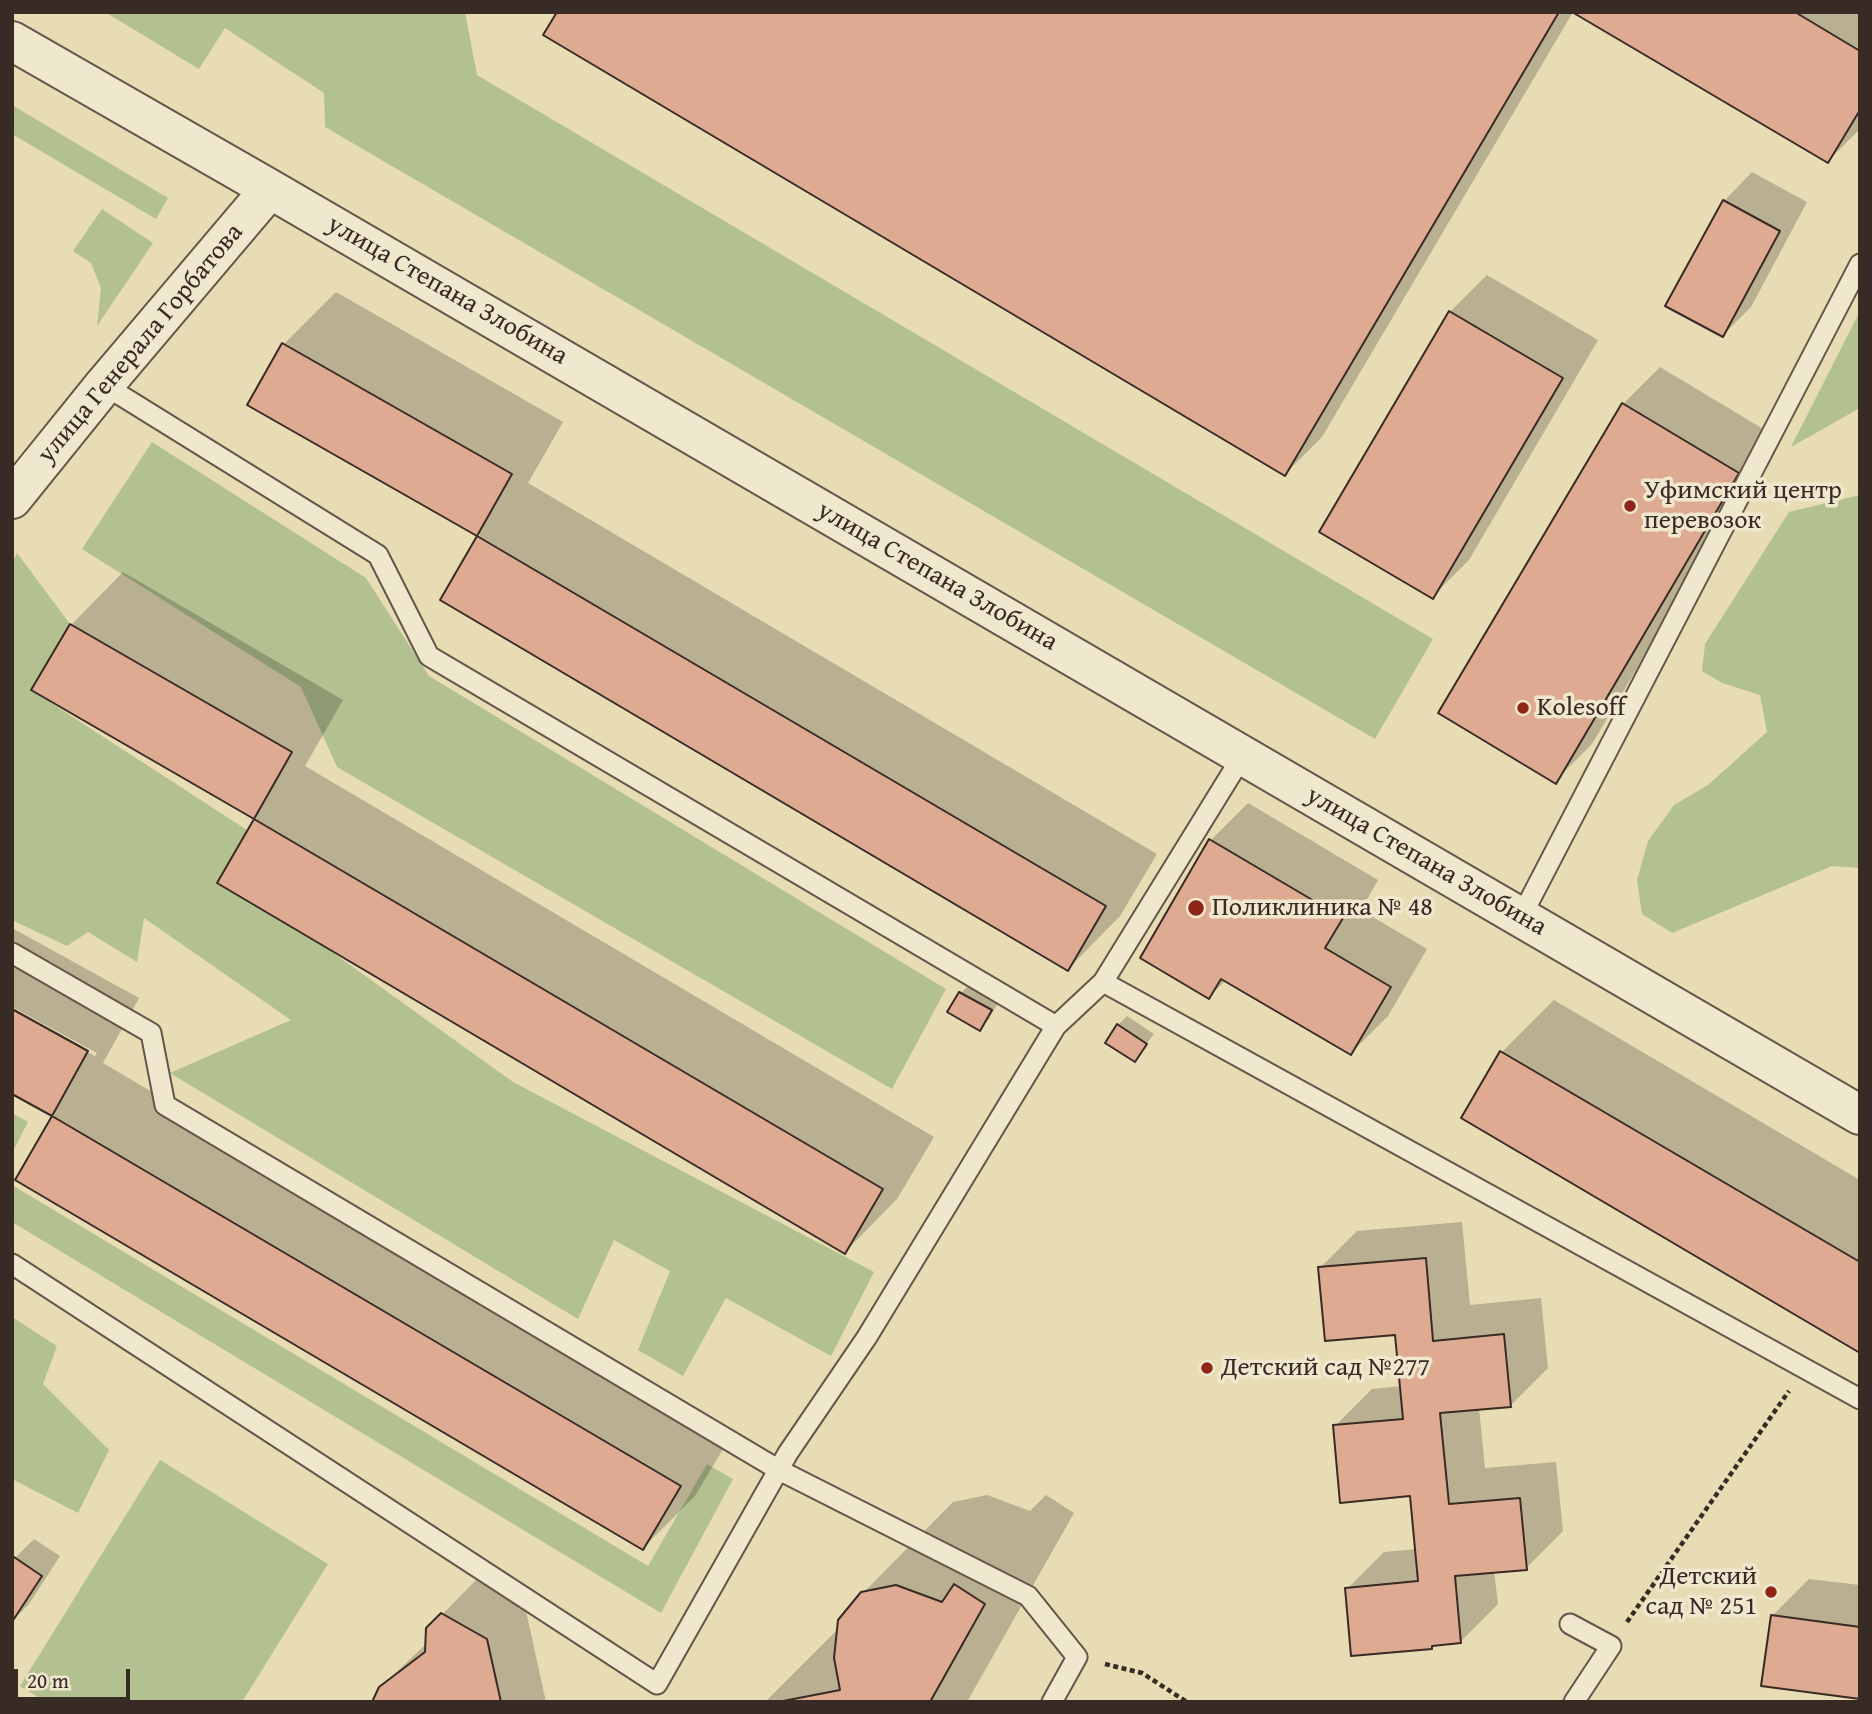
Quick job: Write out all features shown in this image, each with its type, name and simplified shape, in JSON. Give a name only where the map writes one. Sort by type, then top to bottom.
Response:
[{"type":"street","name":"улица Степана Злобина","points":[[12,41],[1860,1115]]},
{"type":"street","name":"улица Генерала Горбатова","points":[[12,499],[270,189]]},
{"type":"lane","points":[[1521,917],[1860,264]]},
{"type":"lane","points":[[104,386],[378,555],[429,656],[1056,1026]]},
{"type":"lane","points":[[12,1264],[654,1693],[779,1469],[867,1337],[1056,1026],[1103,982],[1243,755]]},
{"type":"lane","points":[[12,953],[151,1034],[165,1105],[779,1469],[1028,1596],[1077,1657],[1052,1702]]},
{"type":"lane","points":[[1103,982],[1860,1399]]},
{"type":"lane","points":[[1570,1624],[1611,1646],[1574,1702]]},
{"type":"path","points":[[1611,1646],[1805,1368]]},
{"type":"path","points":[[1077,1657],[1142,1673],[1187,1702]]},
{"type":"green space","points":[[105,12],[465,12],[477,75],[1433,639],[1375,739],[325,127],[324,93],[225,28],[199,69]]},
{"type":"green space","points":[[12,105],[168,198],[156,219],[12,134]]},
{"type":"green space","points":[[102,209],[153,243],[97,326],[101,288],[91,263],[73,251]]},
{"type":"green space","points":[[1860,311],[1860,408],[1791,447]]},
{"type":"green space","points":[[152,442],[366,578],[429,676],[946,989],[892,1089],[337,767],[301,687],[82,549]]},
{"type":"green space","points":[[1860,495],[1860,868],[1832,866],[1672,933],[1642,914],[1637,880],[1648,841],[1674,805],[1708,785],[1767,732],[1760,695],[1722,683],[1702,671],[1705,644],[1789,512]]},
{"type":"green space","points":[[17,553],[70,624],[31,690],[247,830],[217,883],[325,947],[513,1082],[874,1272],[831,1356],[726,1298],[683,1376],[638,1350],[670,1271],[614,1240],[578,1319],[170,1073],[291,1020],[144,918],[137,962],[88,932],[67,946],[12,920],[12,564]]},
{"type":"green space","points":[[12,1113],[28,1122],[12,1153]]},
{"type":"green space","points":[[12,1185],[648,1566],[707,1464],[733,1479],[661,1613],[12,1222]]},
{"type":"green space","points":[[12,1317],[57,1346],[43,1384],[109,1450],[78,1513],[12,1479]]},
{"type":"green space","points":[[160,1460],[328,1564],[242,1702],[46,1702],[20,1686]]},
{"type":"building","points":[[557,12],[1559,12],[1285,476],[543,35]]},
{"type":"building","points":[[1572,12],[1795,12],[1860,51],[1860,110],[1828,163]]},
{"type":"building","points":[[1723,200],[1780,231],[1723,337],[1665,306]]},
{"type":"building","points":[[1449,311],[1563,378],[1433,599],[1319,532]]},
{"type":"building","points":[[282,343],[512,474],[477,536],[247,405]]},
{"type":"building","points":[[1622,403],[1739,473],[1556,784],[1438,713]]},
{"type":"building","points":[[477,536],[1106,906],[1068,971],[440,600]]},
{"type":"building","points":[[70,624],[292,752],[254,819],[31,690]]},
{"type":"building","points":[[254,819],[883,1189],[845,1254],[217,883]]},
{"type":"building","points":[[1209,839],[1343,918],[1325,948],[1391,987],[1351,1055],[1221,979],[1209,999],[1140,958]]},
{"type":"building","points":[[959,992],[992,1010],[980,1031],[947,1012]]},
{"type":"building","points":[[12,1009],[88,1051],[52,1116],[12,1094]]},
{"type":"building","points":[[1117,1024],[1147,1044],[1135,1062],[1105,1043]]},
{"type":"building","points":[[1500,1051],[1860,1262],[1860,1353],[1461,1118]]},
{"type":"building","points":[[52,1116],[681,1486],[643,1550],[15,1180]]},
{"type":"building","points":[[1426,1258],[1433,1341],[1504,1334],[1511,1407],[1440,1413],[1449,1504],[1520,1498],[1527,1570],[1455,1576],[1461,1643],[1432,1646],[1432,1649],[1351,1656],[1345,1588],[1418,1581],[1410,1496],[1340,1503],[1333,1425],[1403,1419],[1395,1335],[1325,1341],[1318,1267]]},
{"type":"building","points":[[14,1557],[42,1576],[12,1622],[12,1559]]},
{"type":"building","points":[[954,1584],[985,1604],[930,1702],[778,1702],[840,1690],[834,1658],[838,1620],[861,1592],[896,1585],[942,1602]]},
{"type":"building","points":[[441,1613],[487,1639],[501,1702],[372,1702],[379,1687],[425,1652],[426,1628]]},
{"type":"building","points":[[1771,1615],[1860,1627],[1860,1699],[1761,1686]]},
{"type":"place","name":"Уфимский центр перевозок","points":[[1630,506]]},
{"type":"place","name":"Kolesoff","points":[[1523,708]]},
{"type":"place","name":"Поликлиника № 48","points":[[1196,908]]},
{"type":"place","name":"Детский сад №277","points":[[1207,1368]]},
{"type":"place","name":"Детский сад № 251","points":[[1771,1592]]}]
